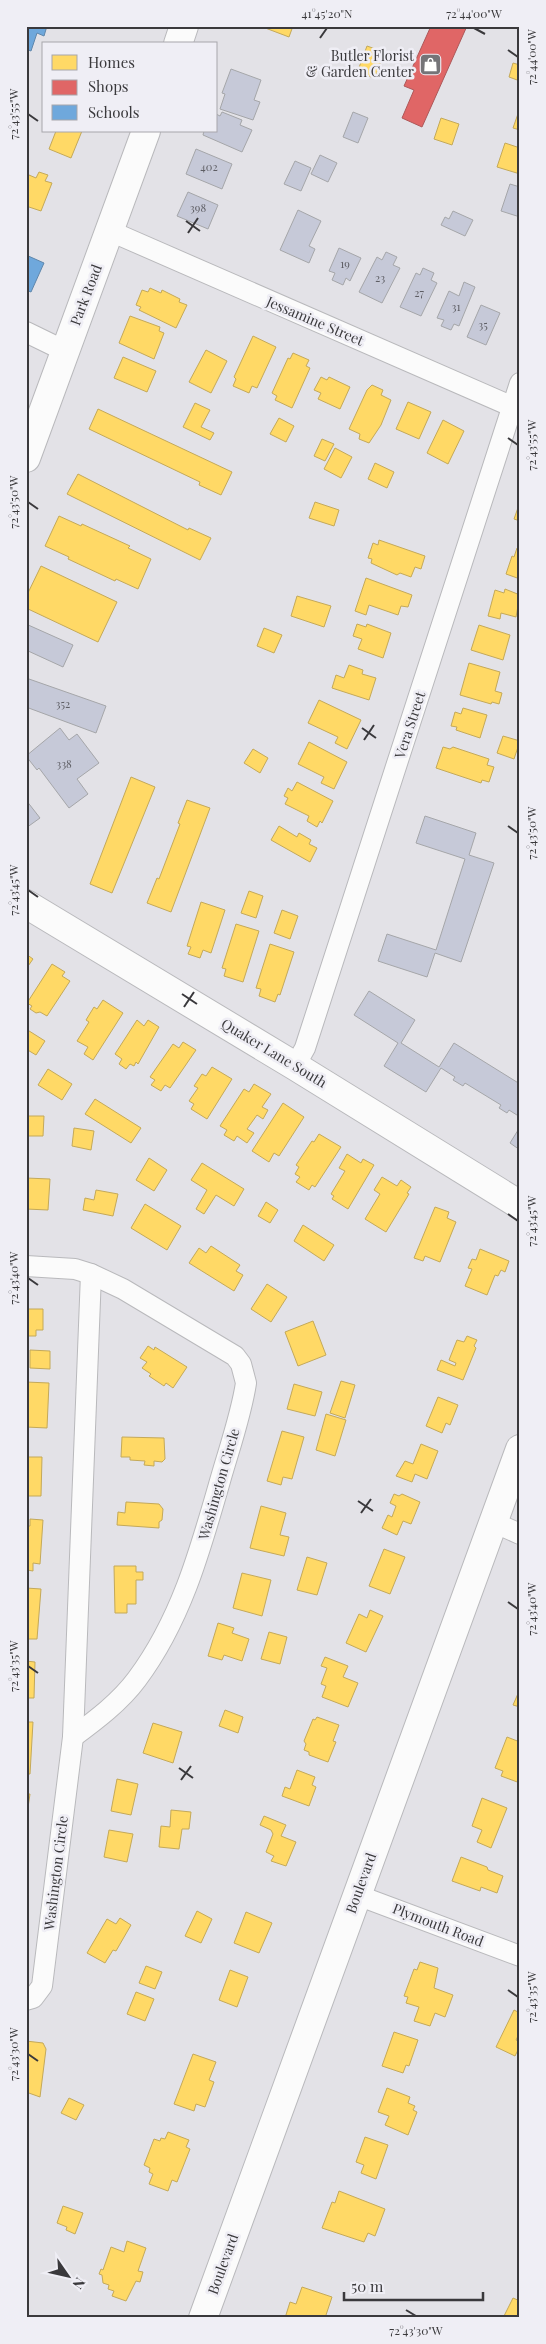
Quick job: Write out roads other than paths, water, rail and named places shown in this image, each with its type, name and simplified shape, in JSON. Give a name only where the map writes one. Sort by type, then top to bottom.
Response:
[{"type":"main road","points":[[179,42],[184,26]]},
{"type":"main road","name":"Park Road","points":[[26,458],[146,132]]},
{"type":"main road","name":"Quaker Lane South","points":[[26,904],[296,1066],[520,1205]]},
{"type":"main road","name":"Boulevard","points":[[203,2318],[520,1449]]},
{"type":"street","name":"Jessamine Street","points":[[110,231],[516,408]]},
{"type":"street","points":[[26,332],[65,351]]},
{"type":"street","name":"Vera Street","points":[[296,1066],[306,1048],[516,408],[520,383]]},
{"type":"street","name":"Washington Circle","points":[[26,1266],[75,1269],[91,1274],[123,1289],[235,1356],[241,1364],[246,1383],[197,1564],[184,1598],[137,1680],[104,1714],[73,1737]]},
{"type":"street","name":"Washington Circle","points":[[26,2000],[36,1995],[42,1986],[73,1737],[91,1274]]},
{"type":"street","points":[[493,1522],[520,1534]]},
{"type":"street","name":"Plymouth Road","points":[[357,1895],[520,1956]]},
{"type":"place","name":"Butler Florist & Garden Center","points":[[430,64]]}]
